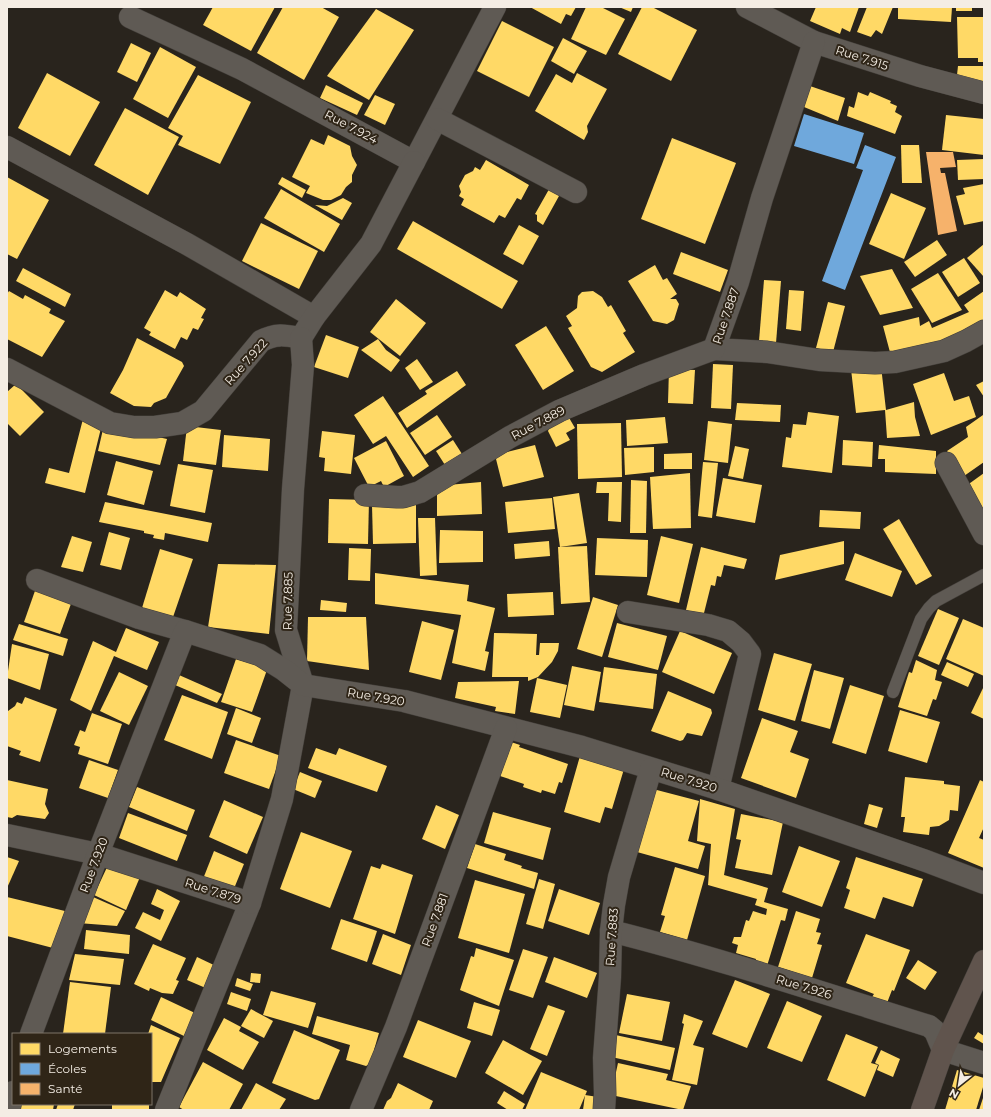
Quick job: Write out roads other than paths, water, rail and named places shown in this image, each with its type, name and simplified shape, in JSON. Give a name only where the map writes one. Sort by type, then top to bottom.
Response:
[{"type":"main road","points":[[922,1110],[943,1050],[984,961]]},
{"type":"street","points":[[301,338],[314,317],[371,244],[495,7]]},
{"type":"street","name":"Rue 7.915","points":[[747,7],[814,42],[920,76],[984,92]]},
{"type":"street","name":"Rue 7.924","points":[[130,10],[242,68],[414,162]]},
{"type":"street","name":"Rue 7.887","points":[[814,42],[762,198],[738,282],[714,349],[767,352],[818,360],[875,363],[895,362],[944,351],[984,331]]},
{"type":"street","points":[[437,119],[576,192]]},
{"type":"street","points":[[7,146],[187,244],[314,317]]},
{"type":"street","name":"Rue 7.922","points":[[7,370],[110,423],[134,427],[155,427],[182,423],[203,411],[261,341],[270,336],[281,335],[301,338]]},
{"type":"street","name":"Rue 7.885","points":[[250,903],[282,799],[302,685],[286,630],[293,489],[303,365],[301,338]]},
{"type":"street","name":"Rue 7.889","points":[[365,496],[403,497],[420,492],[510,437],[559,411],[644,375],[714,349]]},
{"type":"street","points":[[946,463],[984,534]]},
{"type":"street","points":[[37,580],[139,618],[185,631],[260,656],[284,670],[302,685]]},
{"type":"street","points":[[628,612],[708,625],[728,631],[741,642],[750,654],[718,789]]},
{"type":"street","name":"Rue 7.920","points":[[31,1033],[98,854],[185,631]]},
{"type":"street","name":"Rue 7.920","points":[[302,685],[404,701],[582,747],[718,789],[926,861],[984,883]]},
{"type":"street","name":"Rue 7.881","points":[[361,1110],[396,1027],[506,728]]},
{"type":"street","name":"Rue 7.883","points":[[604,1110],[604,1058],[610,977],[611,931],[619,877],[651,769]]},
{"type":"street","name":"Rue 7.879","points":[[7,835],[98,854],[250,903],[166,1110]]},
{"type":"street","name":"Rue 7.926","points":[[611,931],[728,964],[929,1026],[935,1031],[943,1050]]},
{"type":"street","points":[[943,1050],[984,1063]]},
{"type":"street","points":[[9,1110],[12,1096]]},
{"type":"lane","points":[[894,692],[921,620],[929,608],[936,601],[984,575]]}]
